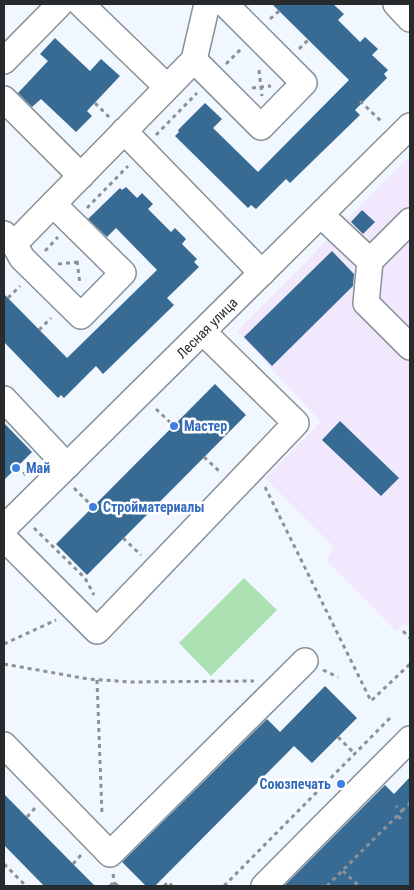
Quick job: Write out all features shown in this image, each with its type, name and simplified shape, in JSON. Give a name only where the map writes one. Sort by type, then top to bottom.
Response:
[{"type":"street","points":[[4,61],[60,4]]},
{"type":"street","points":[[81,4],[167,87]]},
{"type":"street","points":[[53,204],[123,273],[81,316],[30,265],[9,239],[53,204],[194,60],[207,4]]},
{"type":"street","points":[[194,60],[261,126],[304,83],[225,4]]},
{"type":"street","points":[[396,4],[410,19]]},
{"type":"street","points":[[4,99],[81,176]]},
{"type":"street","name":"Лесная улица","points":[[4,528],[69,475],[203,332],[410,126]]},
{"type":"street","points":[[124,131],[262,273]]},
{"type":"street","points":[[321,215],[370,262]]},
{"type":"street","points":[[410,221],[370,262],[366,303],[410,347]]},
{"type":"street","points":[[4,538],[97,631],[296,423],[203,332]]},
{"type":"street","points":[[4,400],[69,475]]},
{"type":"street","points":[[4,745],[110,854],[305,660]]},
{"type":"street","points":[[264,886],[410,739]]},
{"type":"path","points":[[154,139],[218,84],[255,34]]},
{"type":"path","points":[[259,69],[264,123]]},
{"type":"path","points":[[218,84],[261,87],[304,83]]},
{"type":"path","points":[[360,101],[384,124]]},
{"type":"path","points":[[30,265],[134,160]]},
{"type":"path","points":[[72,223],[84,312]]},
{"type":"path","points":[[30,265],[110,260]]},
{"type":"path","points":[[151,404],[174,426]]},
{"type":"path","points":[[18,466],[31,480]]},
{"type":"path","points":[[254,466],[371,701],[410,664]]},
{"type":"path","points":[[69,475],[93,507]]},
{"type":"path","points":[[31,525],[85,578],[107,620]]},
{"type":"path","points":[[4,644],[77,611]]},
{"type":"path","points":[[403,631],[410,638]]},
{"type":"path","points":[[4,664],[97,680],[131,682],[285,680]]},
{"type":"path","points":[[97,680],[104,848]]},
{"type":"path","points":[[224,886],[390,718]]},
{"type":"path","points":[[338,737],[356,754]]},
{"type":"path","points":[[327,886],[410,803]]},
{"type":"path","points":[[396,806],[402,812]]},
{"type":"path","points":[[398,816],[402,820]]},
{"type":"path","points":[[4,864],[26,886]]},
{"type":"path","points":[[342,871],[359,886]]},
{"type":"path","points":[[110,886],[114,882],[118,886]]},
{"type":"path","points":[[164,886],[168,882],[172,886]]},
{"type":"shaded area","points":[[410,156],[410,628],[405,623],[396,631],[327,561],[333,546],[265,478],[321,422],[237,331]]},
{"type":"green space","points":[[244,578],[277,610],[211,676],[179,643]]},
{"type":"building","points":[[272,4],[333,4],[344,14],[338,20],[360,42],[365,37],[378,49],[372,55],[388,70],[384,74],[387,78],[355,110],[360,115],[290,183],[286,179],[256,209],[251,205],[248,208],[175,136],[179,132],[178,130],[205,103],[222,119],[213,128],[258,172],[349,80]]},
{"type":"building","points":[[55,38],[90,71],[101,59],[120,76],[87,111],[92,116],[76,132],[41,99],[32,107],[18,93],[48,61],[40,54]]},
{"type":"building","points":[[126,187],[137,198],[142,193],[153,204],[148,209],[171,232],[175,228],[186,239],[182,244],[197,259],[194,262],[199,267],[167,298],[174,305],[103,374],[96,366],[64,398],[61,395],[58,398],[4,342],[4,294],[67,358],[157,270],[116,228],[107,237],[88,219],[120,188],[122,190]]},
{"type":"building","points":[[362,210],[375,222],[363,234],[351,222]]},
{"type":"building","points":[[332,251],[354,274],[353,286],[272,366],[244,337]]},
{"type":"building","points":[[215,384],[246,415],[87,575],[56,544]]},
{"type":"building","points":[[340,421],[399,478],[381,496],[322,440]]},
{"type":"building","points":[[4,423],[32,452],[4,480]]},
{"type":"building","points":[[325,686],[357,718],[312,763],[294,746],[155,886],[146,886],[122,862],[267,719],[280,732]]},
{"type":"building","points":[[410,777],[410,886],[284,886],[385,785],[394,794]]},
{"type":"building","points":[[4,794],[95,886],[44,886],[4,845]]},
{"type":"place","name":"Мастер","points":[[174,426]]},
{"type":"place","name":"Май","points":[[16,468]]},
{"type":"place","name":"Стройматериалы","points":[[93,507]]},
{"type":"place","name":"Союзпечать","points":[[341,784]]}]
